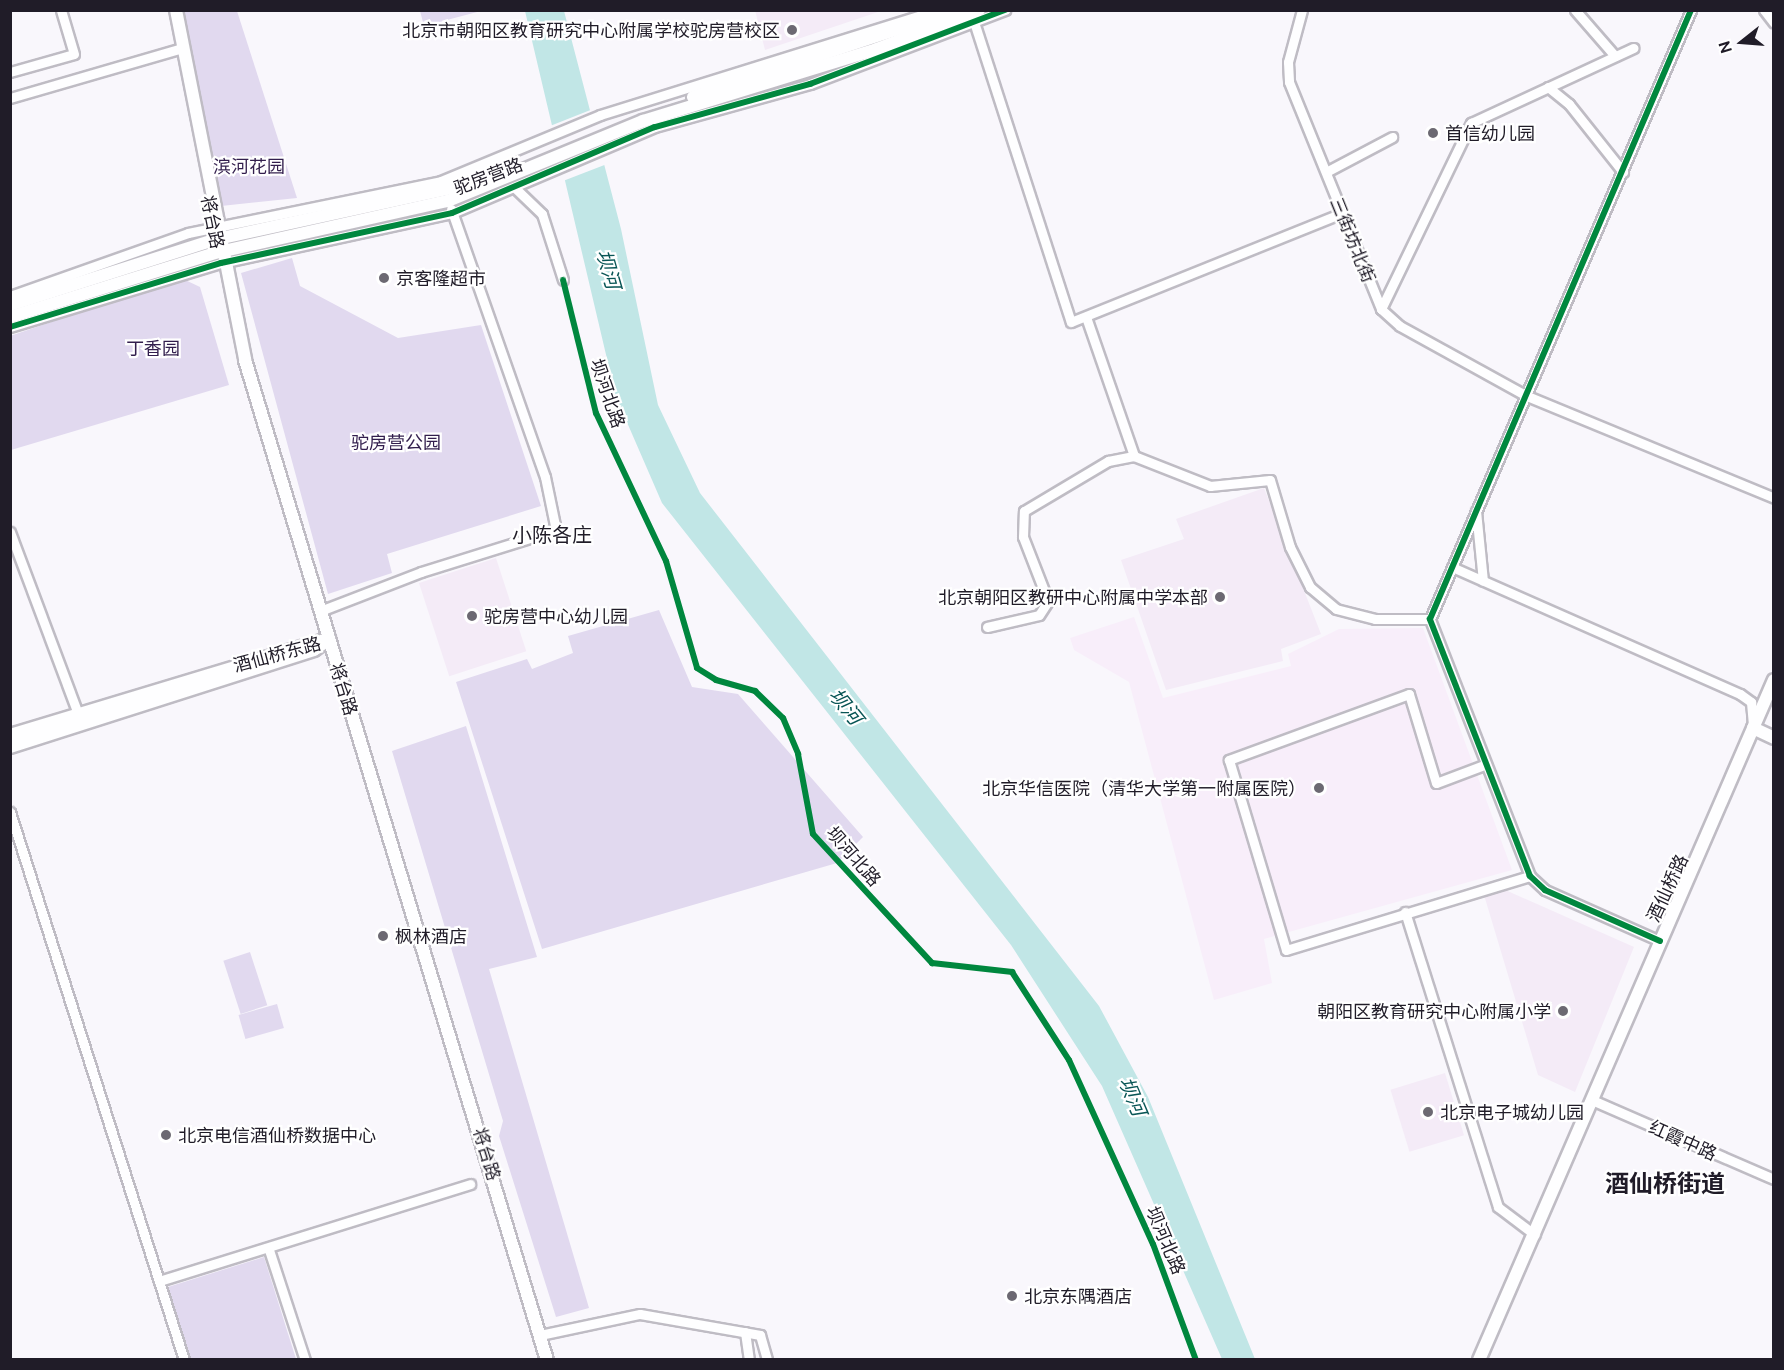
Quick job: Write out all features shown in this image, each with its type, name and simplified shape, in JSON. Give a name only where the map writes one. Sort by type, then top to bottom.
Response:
[{"type":"street","points":[[10,72],[74,54],[62,10]]},
{"type":"street","name":"将台路","points":[[176,10],[220,257],[244,360],[540,1335],[545,1359]]},
{"type":"street","points":[[446,197],[539,141],[600,115],[938,10]]},
{"type":"street","name":"驼房营路","points":[[10,317],[220,257],[446,197],[545,162],[605,132],[954,10]]},
{"type":"street","points":[[446,197],[514,187],[545,162],[610,147],[655,127],[810,84],[975,16],[1005,10]]},
{"type":"street","name":"三街坊北街","points":[[1302,10],[1288,62],[1289,82],[1381,309],[1400,326],[1527,396],[1773,498]]},
{"type":"street","points":[[1575,10],[1615,56]]},
{"type":"street","points":[[1660,941],[1545,890],[1530,876],[1484,765],[1430,619],[1691,10]]},
{"type":"street","points":[[1764,10],[1773,23]]},
{"type":"street","points":[[975,16],[1071,322],[1342,213]]},
{"type":"street","name":"驼房营路","points":[[605,132],[975,16]]},
{"type":"street","points":[[10,99],[182,48]]},
{"type":"street","points":[[1381,309],[1471,123],[1633,48]]},
{"type":"street","points":[[1548,87],[1569,104],[1623,172]]},
{"type":"street","points":[[1326,172],[1392,137]]},
{"type":"street","points":[[514,187],[542,214],[562,280]]},
{"type":"street","points":[[320,611],[421,572],[556,530],[545,477],[446,197]]},
{"type":"street","name":"驼房营路","points":[[10,305],[216,233],[446,197]]},
{"type":"street","points":[[10,296],[216,233]]},
{"type":"street","points":[[10,327],[220,257]]},
{"type":"street","points":[[1086,317],[1134,456]]},
{"type":"street","points":[[987,627],[1039,615],[1048,601],[1023,537],[1024,511],[1107,460],[1134,456],[1210,486],[1270,480],[1290,547],[1310,587],[1336,609],[1375,619],[1430,619]]},
{"type":"street","points":[[1476,509],[1483,580]]},
{"type":"street","points":[[10,532],[78,714]]},
{"type":"street","points":[[1452,567],[1740,694],[1751,702],[1753,728],[1773,738]]},
{"type":"street","name":"酒仙桥东路","points":[[10,735],[329,639]]},
{"type":"street","name":"酒仙桥东路","points":[[10,747],[314,650],[329,639]]},
{"type":"street","name":"酒仙桥路","points":[[1479,1359],[1535,1235],[1773,680]]},
{"type":"street","points":[[1484,765],[1436,783],[1409,694],[1229,759],[1286,950],[1405,912],[1530,876]]},
{"type":"street","points":[[10,812],[184,1359]]},
{"type":"street","points":[[1405,912],[1498,1207],[1535,1235]]},
{"type":"street","name":"红霞中路","points":[[1592,1100],[1773,1179]]},
{"type":"street","points":[[159,1281],[269,1250],[470,1184]]},
{"type":"street","points":[[269,1250],[305,1359]]},
{"type":"street","points":[[540,1335],[640,1314],[760,1335],[767,1359]]},
{"type":"street","points":[[745,1332],[749,1359]]},
{"type":"shaded area","name":"北京市朝阳区教育研究中心附属学校驼房营校区","points":[[755,10],[881,10],[881,11],[765,50]]},
{"type":"shaded area","name":"北京朝阳区教研中心附属中学本部","points":[[1264,488],[1321,634],[1281,649],[1283,661],[1166,690],[1121,560],[1184,539],[1176,519]]},
{"type":"shaded area","name":"驼房营中心幼儿园","points":[[496,558],[526,651],[449,676],[419,583]]},
{"type":"shaded area","name":"北京华信医院（清华大学第一附属医院）","points":[[1134,617],[1163,698],[1291,666],[1288,654],[1339,629],[1423,628],[1512,870],[1264,939],[1272,983],[1214,1000],[1129,682],[1074,650],[1070,638]]},
{"type":"shaded area","name":"朝阳区教育研究中心附属小学","points":[[1503,889],[1634,947],[1575,1092],[1538,1075],[1484,895]]},
{"type":"shaded area","name":"北京电子城幼儿园","points":[[1445,1073],[1464,1135],[1409,1152],[1390,1090]]},
{"type":"green space","points":[[420,10],[481,11],[424,26]]},
{"type":"green space","name":"滨河花园","points":[[182,11],[237,11],[297,198],[221,206]]},
{"type":"green space","name":"驼房营公园","points":[[292,258],[300,286],[398,338],[481,325],[541,506],[387,554],[392,573],[328,594],[241,273]]},
{"type":"green space","name":"丁香园","points":[[181,278],[200,287],[229,385],[11,450],[10,336]]},
{"type":"green space","points":[[659,610],[692,687],[738,694],[863,837],[837,863],[542,949],[456,682],[527,659],[532,669],[573,653],[568,636]]},
{"type":"green space","points":[[466,726],[537,957],[489,969],[589,1308],[556,1317],[499,1136],[503,1121],[392,751]]},
{"type":"green space","points":[[250,952],[267,1005],[241,1014],[223,961]]},
{"type":"green space","points":[[277,1004],[284,1028],[245,1039],[239,1015]]},
{"type":"green space","points":[[264,1257],[296,1359],[191,1359],[168,1287]]},
{"type":"water","name":"坝河","points":[[525,11],[564,11],[621,229],[658,405],[700,493],[1099,1006],[1148,1097],[1255,1359],[1222,1359],[1102,1086],[1011,945],[662,503],[616,397]]},
{"type":"pier","points":[[593,109],[607,164],[563,181],[550,126]]},
{"type":"cycle path","points":[[10,327],[221,263],[452,213],[655,127],[810,84],[1005,10]]},
{"type":"cycle path","points":[[1660,941],[1545,890],[1530,876],[1430,619],[1691,10]]},
{"type":"cycle path","name":"坝河北路","points":[[563,280],[596,413],[666,561],[697,668],[716,680],[755,691],[783,718],[798,754],[813,834],[932,963],[1012,972],[1069,1060],[1153,1244],[1196,1360]]},
{"type":"place","name":"北京市朝阳区教育研究中心附属学校驼房营校区","points":[[792,30]]},
{"type":"place","name":"首信幼儿园","points":[[1433,133]]},
{"type":"place","name":"京客隆超市","points":[[384,278]]},
{"type":"place","name":"北京朝阳区教研中心附属中学本部","points":[[1220,597]]},
{"type":"place","name":"驼房营中心幼儿园","points":[[472,616]]},
{"type":"place","name":"北京华信医院（清华大学第一附属医院）","points":[[1319,788]]},
{"type":"place","name":"枫林酒店","points":[[383,936]]},
{"type":"place","name":"朝阳区教育研究中心附属小学","points":[[1563,1011]]},
{"type":"place","name":"北京电子城幼儿园","points":[[1428,1112]]},
{"type":"place","name":"北京电信酒仙桥数据中心","points":[[166,1135]]},
{"type":"place","name":"北京东隅酒店","points":[[1012,1296]]},
{"type":"district","name":"小陈各庄","points":[[552,534]]},
{"type":"district","name":"酒仙桥街道","points":[[1665,1184]]}]
